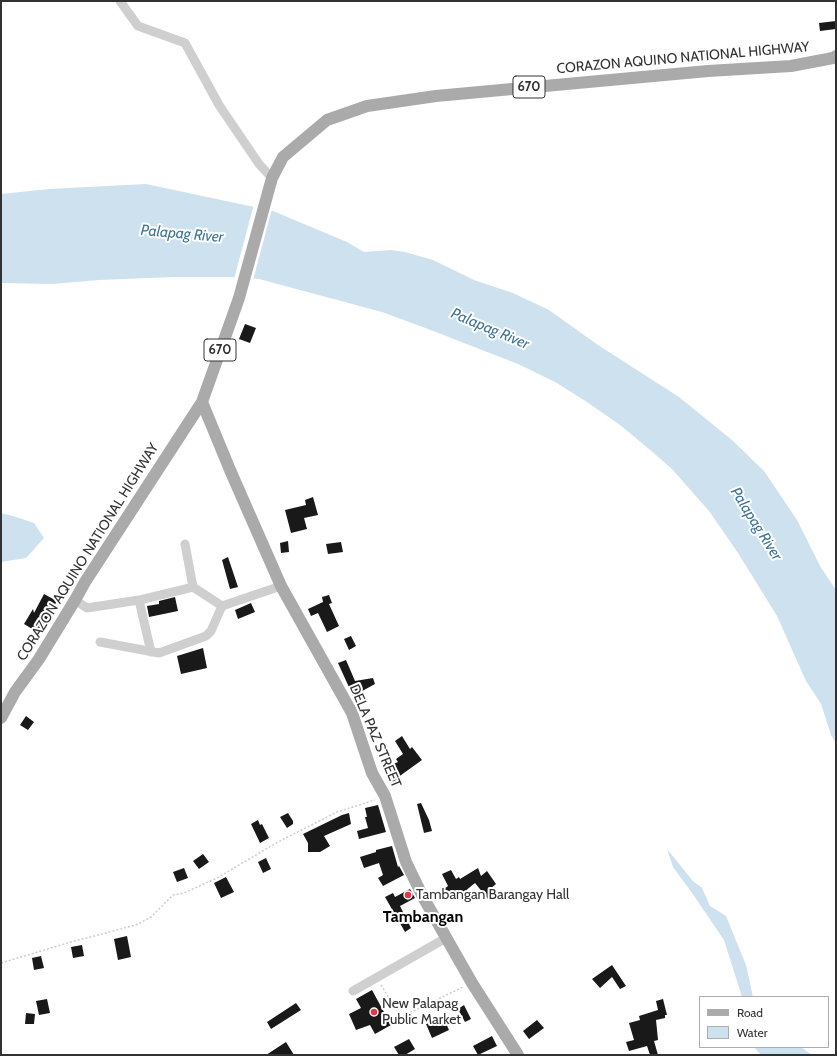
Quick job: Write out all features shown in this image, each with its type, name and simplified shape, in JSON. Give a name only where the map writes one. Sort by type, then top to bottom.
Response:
[{"type":"main road","name":"CORAZON AQUINO NATIONAL HIGHWAY","points":[[1,718],[15,692],[39,659],[85,582],[202,402],[239,298],[272,178],[283,157],[326,120],[367,106],[436,96],[708,71],[791,66],[833,58],[836,56]]},
{"type":"main road","name":"DELA PAZ STREET","points":[[202,402],[281,586],[352,712],[372,773],[385,796],[406,862],[423,897],[472,983],[518,1055]]},
{"type":"street","points":[[120,1],[138,26],[185,43],[219,105],[259,164],[272,178]]},
{"type":"street","points":[[185,544],[193,587],[222,606]]},
{"type":"street","points":[[100,642],[160,653],[206,636],[211,631],[222,606],[281,586]]},
{"type":"street","points":[[75,600],[86,608],[140,600],[193,587]]},
{"type":"street","points":[[140,600],[151,652]]},
{"type":"street","points":[[352,991],[446,938]]},
{"type":"path","points":[[1,964],[71,942],[136,925],[151,917],[172,895],[184,893],[217,878],[278,842],[337,812],[385,796]]},
{"type":"path","points":[[376,978],[401,1017],[472,983]]},
{"type":"water","name":"Palapag River","points":[[146,184],[273,211],[347,242],[364,252],[390,250],[405,252],[433,260],[474,280],[513,293],[549,310],[598,345],[679,397],[732,440],[764,471],[797,520],[820,566],[836,590],[836,743],[831,735],[821,704],[806,681],[777,616],[738,553],[709,511],[672,469],[649,449],[620,425],[555,382],[518,364],[382,312],[259,279],[231,277],[174,277],[99,280],[52,284],[1,283],[1,194],[49,189]]},
{"type":"water","points":[[1,513],[34,523],[44,538],[26,558],[1,562]]},
{"type":"water","points":[[667,849],[693,881],[702,888],[710,906],[726,916],[746,965],[753,996],[742,996],[724,940],[673,867]]},
{"type":"water","points":[[755,1048],[802,1048],[812,1055],[761,1055]]},
{"type":"pier","points":[[254,204],[272,209],[253,280],[234,279]]},
{"type":"building","points":[[836,21],[836,29],[820,31],[819,23]]},
{"type":"building","points":[[245,324],[256,328],[250,343],[239,339]]},
{"type":"building","points":[[313,497],[318,515],[304,518],[307,529],[291,533],[285,510],[306,505],[305,500]]},
{"type":"building","points":[[288,541],[289,552],[281,553],[280,543]]},
{"type":"building","points":[[341,542],[343,552],[328,554],[326,544]]},
{"type":"building","points":[[228,557],[238,587],[230,589],[222,560]]},
{"type":"building","points":[[44,594],[57,601],[39,633],[24,624],[33,609],[34,613]]},
{"type":"building","points":[[329,595],[332,603],[329,604],[339,626],[327,632],[318,613],[311,616],[308,609],[323,602],[322,597]]},
{"type":"building","points":[[175,597],[178,611],[149,617],[147,606],[159,604],[159,601]]},
{"type":"building","points":[[251,603],[255,612],[238,619],[235,610]]},
{"type":"building","points":[[351,636],[356,646],[349,650],[344,639]]},
{"type":"building","points":[[203,648],[207,668],[181,674],[177,656]]},
{"type":"building","points":[[346,660],[355,681],[373,678],[375,684],[353,696],[338,663]]},
{"type":"building","points":[[26,716],[34,722],[28,730],[20,725]]},
{"type":"building","points":[[402,736],[410,749],[412,747],[422,760],[391,783],[384,768],[398,762],[396,759],[403,754],[395,741]]},
{"type":"building","points":[[421,803],[429,820],[432,831],[424,833],[417,804]]},
{"type":"building","points":[[378,805],[386,832],[359,839],[357,831],[368,828],[365,817],[367,817],[365,808]]},
{"type":"building","points":[[288,813],[293,821],[293,824],[287,828],[280,817]]},
{"type":"building","points":[[349,813],[351,824],[324,836],[330,846],[320,852],[308,852],[308,843],[303,834]]},
{"type":"building","points":[[258,820],[260,825],[262,824],[269,838],[260,843],[251,824]]},
{"type":"building","points":[[392,846],[398,867],[399,866],[404,875],[383,886],[378,878],[383,875],[379,863],[364,868],[360,857],[376,852],[376,850]]},
{"type":"building","points":[[203,854],[209,862],[199,869],[193,861]]},
{"type":"building","points":[[266,858],[271,869],[263,873],[258,862]]},
{"type":"building","points":[[184,868],[188,878],[177,882],[173,872]]},
{"type":"building","points":[[478,868],[481,876],[487,871],[496,884],[490,889],[494,894],[488,899],[475,883],[453,901],[444,889],[448,886],[442,874],[451,870],[456,879],[459,877],[460,879]]},
{"type":"building","points":[[226,877],[234,892],[221,898],[214,883]]},
{"type":"building","points":[[410,889],[415,898],[400,906],[411,928],[405,932],[385,897],[393,893],[395,897]]},
{"type":"building","points":[[127,936],[131,957],[118,960],[114,939]]},
{"type":"building","points":[[82,945],[84,956],[73,958],[71,947]]},
{"type":"building","points":[[41,956],[44,968],[34,970],[32,958]]},
{"type":"building","points":[[612,965],[626,986],[620,989],[612,977],[600,988],[592,979]]},
{"type":"building","name":"New Palapag Public Market","points":[[372,990],[391,1025],[375,1034],[370,1025],[356,1030],[349,1014],[361,1008],[356,999]]},
{"type":"building","points":[[47,999],[50,1013],[39,1015],[36,1001]]},
{"type":"building","points":[[663,999],[667,1015],[665,1015],[665,1018],[656,1020],[658,1040],[654,1041],[658,1055],[650,1055],[647,1046],[629,1051],[626,1042],[634,1040],[629,1023],[640,1020],[639,1016],[658,1010],[656,1001]]},
{"type":"building","points":[[296,1003],[301,1010],[271,1029],[267,1022]]},
{"type":"building","points":[[464,1005],[471,1019],[465,1022],[458,1009]]},
{"type":"building","points":[[26,1013],[35,1014],[34,1024],[25,1024]]},
{"type":"building","points":[[443,1017],[449,1030],[432,1038],[426,1024]]},
{"type":"building","points":[[537,1020],[544,1028],[529,1039],[523,1031]]},
{"type":"building","points":[[492,1036],[497,1046],[478,1055],[473,1046]]},
{"type":"building","points":[[409,1039],[415,1049],[405,1055],[399,1055],[394,1047]]},
{"type":"building","points":[[286,1042],[294,1055],[266,1055]]},
{"type":"place","name":"Tambangan Barangay Hall","points":[[408,895]]},
{"type":"place","name":"New Palapag Public Market","points":[[374,1012]]},
{"type":"district","name":"Tambangan","points":[[423,917]]}]
